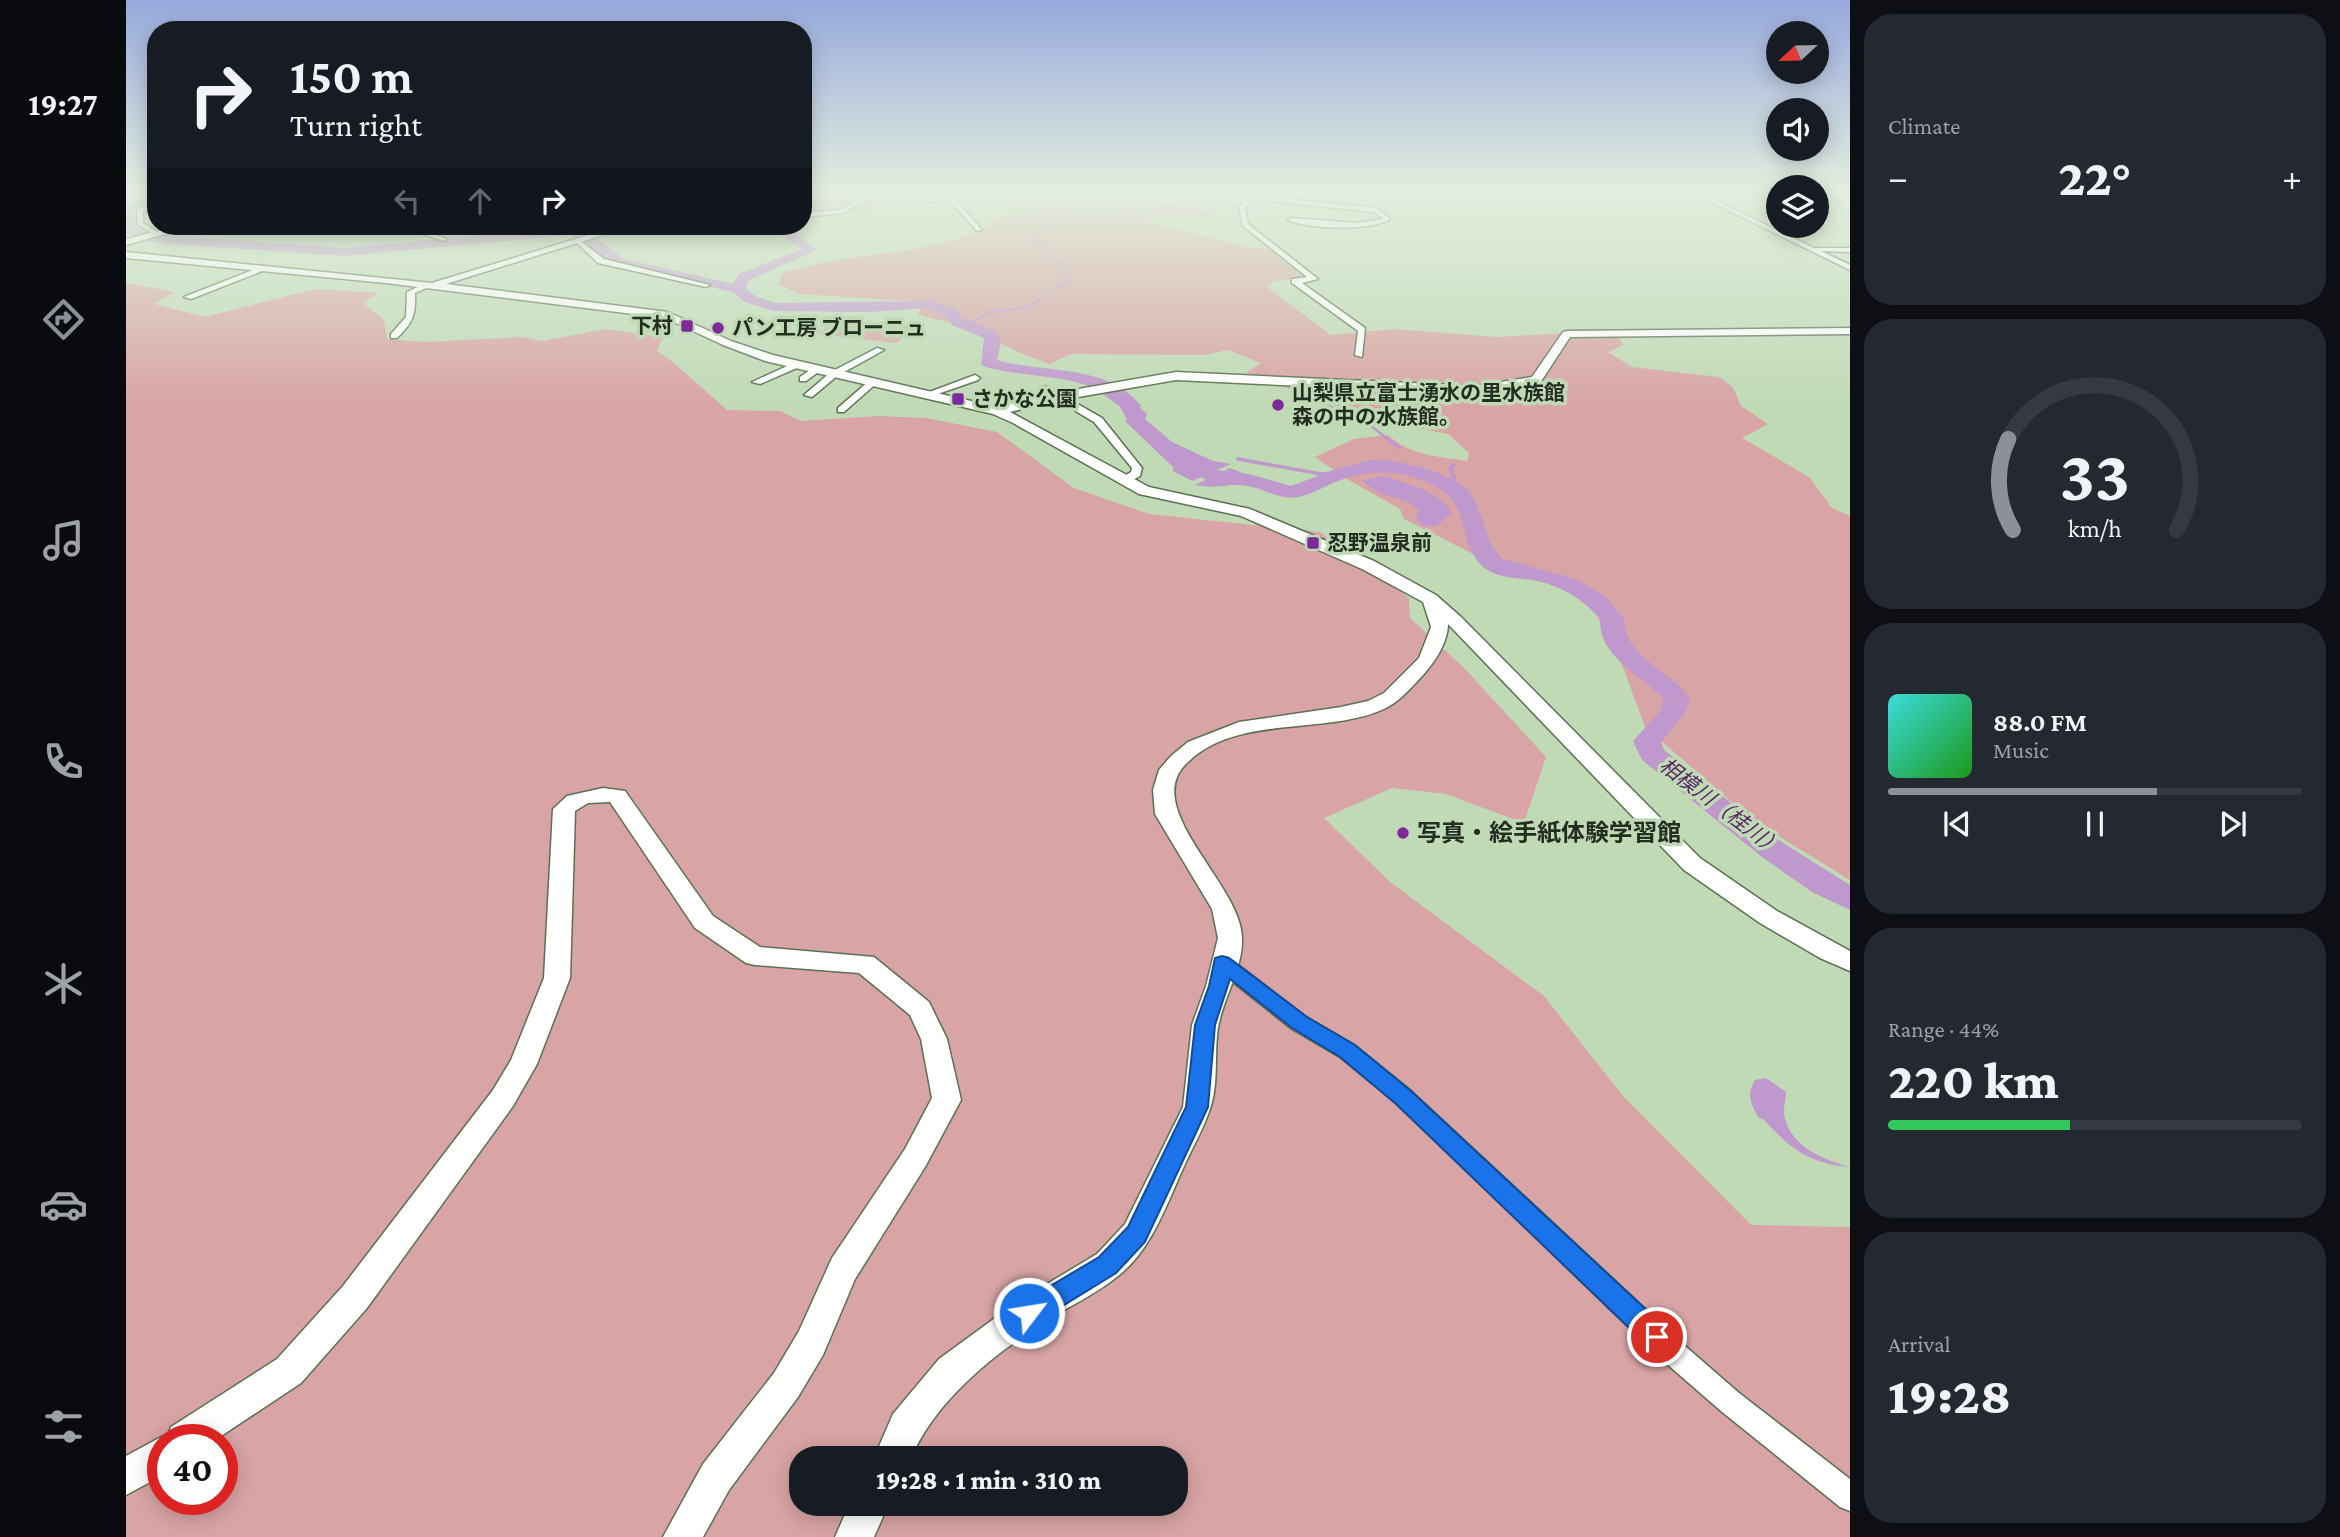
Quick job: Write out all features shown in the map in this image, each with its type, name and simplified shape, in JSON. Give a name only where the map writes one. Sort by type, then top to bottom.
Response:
[{"type":"street","points":[[209,263],[668,315],[727,343],[796,365],[997,411],[1018,420],[1144,491],[1245,512],[1272,522],[1368,565],[1430,599],[1455,621],[1692,864],[1737,898],[1795,934],[1850,962]]},
{"type":"street","points":[[394,336],[413,316],[411,292],[506,263]]},
{"type":"street","points":[[609,263],[706,285]]},
{"type":"street","points":[[1293,263],[1314,279],[1295,281],[1362,330],[1359,355]]},
{"type":"street","points":[[188,297],[266,268]]},
{"type":"street","points":[[997,411],[1054,394],[1189,376],[1475,390],[1517,386],[1536,380],[1567,334],[1850,331]]},
{"type":"street","points":[[809,395],[834,374],[880,350]]},
{"type":"street","points":[[757,382],[796,365]]},
{"type":"street","points":[[803,379],[816,370]]},
{"type":"street","points":[[929,394],[975,378]]},
{"type":"street","points":[[841,410],[873,382]]},
{"type":"street","points":[[1054,394],[1082,409],[1103,425],[1136,468],[1136,474],[1125,481]]},
{"type":"street","points":[[897,1446],[906,1427],[951,1371],[1029,1313],[1108,1265],[1136,1234],[1197,1107],[1205,1025],[1219,986],[1222,963],[1230,938],[1224,909],[1166,814],[1164,790],[1170,770],[1195,746],[1246,726],[1341,713],[1374,706],[1391,696],[1427,660],[1440,627],[1430,599]]},
{"type":"street","points":[[208,1424],[289,1371],[355,1297],[503,1098],[528,1053],[557,978],[564,809],[570,802],[588,797],[601,794],[617,796],[704,922],[755,956],[865,964],[920,1009],[934,1039],[947,1100],[915,1158],[843,1269],[811,1343],[786,1385],[716,1477],[682,1537]]},
{"type":"street","points":[[1222,963],[1299,1023],[1348,1051],[1404,1097],[1676,1354],[1730,1402],[1850,1497]]},
{"type":"street","points":[[126,1477],[147,1464]]},
{"type":"street","points":[[854,1537],[864,1516]]},
{"type":"shaded area","points":[[824,263],[1285,263],[1305,279],[1275,281],[1266,286],[1331,335],[1395,329],[1497,337],[1585,332],[1618,336],[1623,345],[1608,352],[1632,367],[1719,377],[1733,387],[1741,406],[1768,424],[1742,438],[1809,477],[1832,508],[1850,516],[1850,880],[1754,821],[1645,727],[1623,667],[1589,600],[1477,556],[1404,519],[1400,509],[1315,457],[1354,439],[1388,435],[1415,451],[1467,461],[1469,453],[1448,434],[1368,418],[1246,373],[1261,363],[1228,350],[1203,355],[1071,354],[1049,364],[1018,352],[972,328],[918,315],[925,302],[800,294],[778,284],[784,272]]},
{"type":"shaded area","points":[[126,283],[175,292],[154,304],[205,317],[315,289],[379,293],[363,303],[384,320],[387,339],[426,342],[522,337],[542,341],[606,329],[663,337],[657,351],[727,410],[780,411],[801,421],[878,416],[926,418],[997,432],[1074,488],[1149,514],[1320,532],[1409,598],[1410,618],[1465,669],[1546,757],[1524,823],[1446,794],[1392,788],[1324,818],[1390,882],[1544,996],[1622,1095],[1751,1225],[1850,1227],[1850,1537],[126,1537]]},
{"type":"shaded area","points":[[838,319],[915,327],[896,343],[817,334]]},
{"type":"shaded area","points":[[1116,388],[1147,414],[1145,419],[1172,442],[1213,461],[1231,464],[1192,481],[1173,471],[1173,467],[1125,421],[1127,419],[1114,399],[1101,391]]},
{"type":"shaded area","points":[[1230,468],[1260,480],[1220,486],[1195,485]]},
{"type":"shaded area","points":[[1384,476],[1431,493],[1452,513],[1436,526],[1423,526],[1416,519],[1419,510],[1409,502],[1380,493],[1361,481]]},
{"type":"shaded area","points":[[1766,1078],[1786,1092],[1784,1116],[1795,1138],[1819,1156],[1849,1167],[1811,1158],[1791,1146],[1759,1118],[1750,1095],[1755,1080]]},
{"type":"waterway","points":[[623,263],[737,289]]},
{"type":"waterway","name":"相模川（桂川）","points":[[737,289],[744,277],[780,263]]},
{"type":"waterway","points":[[1040,299],[1070,280],[1063,274],[1069,268],[1060,263]]},
{"type":"waterway","name":"相模川（桂川）","points":[[737,289],[750,299],[774,307],[870,308],[927,304],[951,312],[957,322],[991,335],[993,341],[989,363],[1026,372],[1062,375],[1098,383],[1132,406]]},
{"type":"waterway","points":[[968,324],[987,313],[1029,307],[1040,299]]},
{"type":"waterway","points":[[1315,401],[1363,420],[1388,439]]},
{"type":"waterway","points":[[1386,438],[1400,448]]},
{"type":"waterway","name":"相模川（桂川）","points":[[1176,452],[1209,474],[1224,479],[1249,480],[1290,492],[1342,473],[1371,466],[1409,470],[1451,487],[1461,494],[1466,503],[1480,545],[1489,560],[1509,570],[1557,579],[1587,594],[1612,618],[1611,630],[1624,651],[1677,698],[1672,713],[1647,741],[1652,754],[1772,850],[1850,899]]},
{"type":"waterway","points":[[1238,459],[1321,474],[1338,473]]},
{"type":"waterway","points":[[1446,482],[1455,478],[1450,469],[1454,465]]},
{"type":"place","name":"下村","points":[[687,326]]},
{"type":"place","name":"パン工房 ブローニュ","points":[[718,328]]},
{"type":"place","name":"さかな公園","points":[[958,399]]},
{"type":"place","name":"山梨県立富士湧水の里水族館 森の中の水族館。","points":[[1278,405]]},
{"type":"place","name":"忍野温泉前","points":[[1313,543]]},
{"type":"place","name":"写真・絵手紙体験学習館","points":[[1403,833]]},
{"type":"route","points":[[1029,1313],[1108,1265],[1136,1234],[1197,1107],[1205,1025],[1219,986],[1222,963],[1299,1023],[1348,1051],[1404,1097],[1657,1337]]}]
